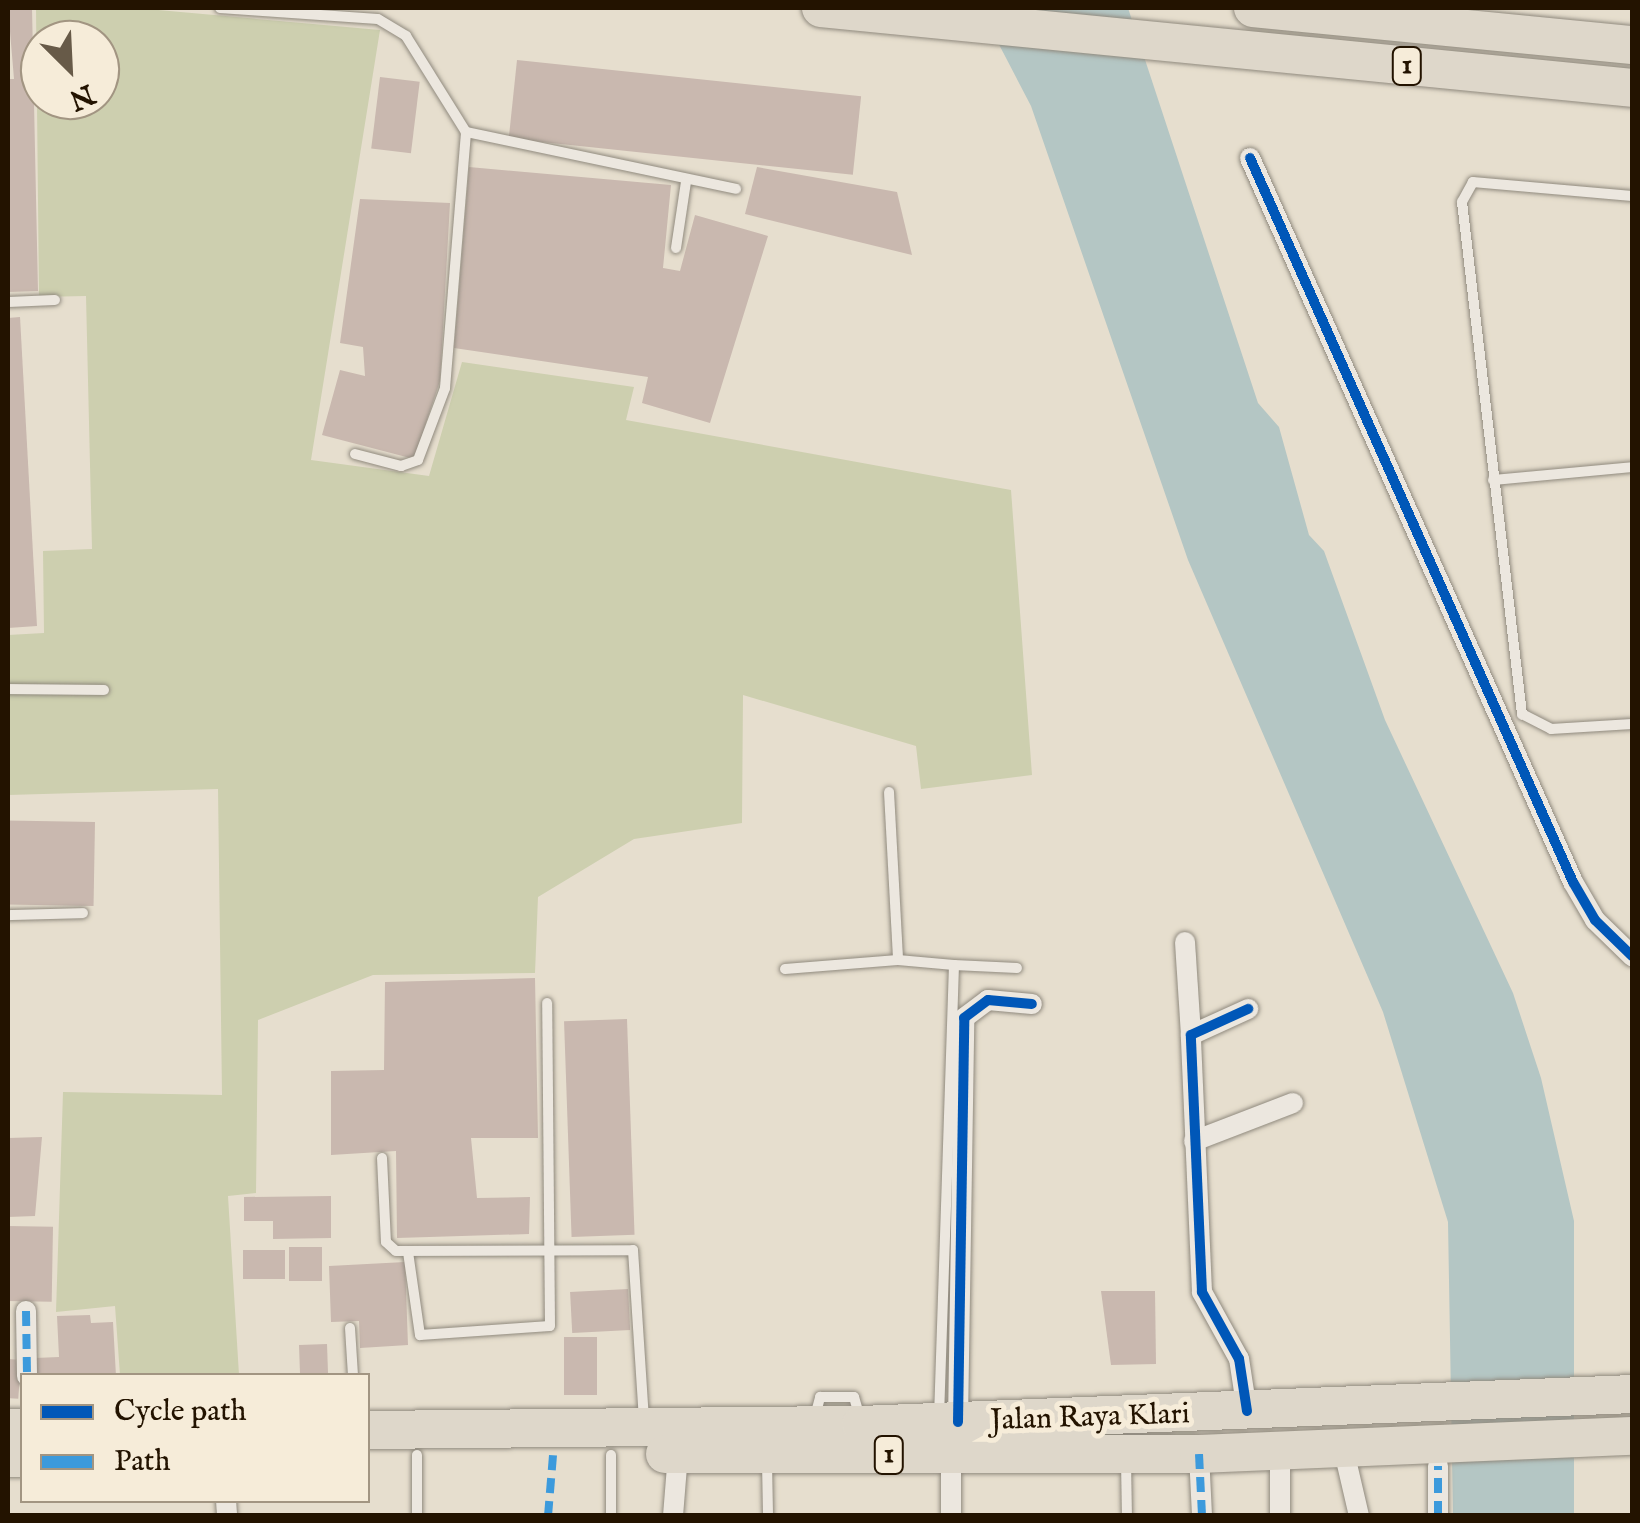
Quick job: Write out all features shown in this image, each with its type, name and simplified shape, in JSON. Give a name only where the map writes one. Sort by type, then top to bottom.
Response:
[{"type":"highway","name":"1","points":[[821,8],[1632,88]]},
{"type":"highway","name":"1","points":[[1253,8],[1632,45]]},
{"type":"highway","name":"Jalan Raya Klari","points":[[370,1456],[766,1456],[949,1433],[1247,1412],[1632,1394]]},
{"type":"highway","name":"Jalan Raya Klari","points":[[370,1430],[861,1426],[1126,1455],[1343,1448],[1425,1454],[1620,1436]]},
{"type":"street","points":[[1250,158],[1573,882],[1595,920],[1632,956]]},
{"type":"street","points":[[1185,942],[1202,1292],[1239,1360],[1247,1412]]},
{"type":"street","points":[[951,1516],[949,1433],[964,1018],[988,1000],[1032,1004]]},
{"type":"street","points":[[1191,1035],[1248,1010]]},
{"type":"street","points":[[1194,1141],[1292,1103]]},
{"type":"street","points":[[26,1311],[27,1373]]},
{"type":"street","points":[[1343,1448],[1359,1516]]},
{"type":"street","points":[[1280,1449],[1280,1516]]},
{"type":"street","points":[[672,1516],[678,1454]]},
{"type":"street","points":[[1199,1454],[1202,1516]]},
{"type":"street","points":[[1425,1454],[1438,1516]]},
{"type":"lane","points":[[220,8],[393,25],[466,132],[446,388],[418,460],[401,466],[355,454]]},
{"type":"lane","points":[[466,132],[686,182],[736,189]]},
{"type":"lane","points":[[676,248],[686,182]]},
{"type":"lane","points":[[1632,196],[1473,182],[1464,192],[1492,480],[1522,714],[1551,729],[1632,724]]},
{"type":"lane","points":[[8,302],[55,300]]},
{"type":"lane","points":[[1492,480],[1632,467]]},
{"type":"lane","points":[[8,689],[104,690]]},
{"type":"lane","points":[[889,792],[898,960]]},
{"type":"lane","points":[[8,915],[83,913]]},
{"type":"lane","points":[[785,969],[898,960],[1017,968]]},
{"type":"lane","points":[[949,1433],[954,965]]},
{"type":"lane","points":[[408,1252],[417,1333],[497,1333],[550,1326],[547,1003]]},
{"type":"lane","points":[[382,1158],[386,1242],[408,1252],[622,1247],[638,1256],[645,1430]]},
{"type":"lane","points":[[350,1328],[353,1373]]},
{"type":"lane","points":[[417,1455],[417,1516]]},
{"type":"lane","points":[[611,1455],[611,1516]]},
{"type":"lane","points":[[1126,1455],[1127,1516]]},
{"type":"lane","points":[[766,1456],[768,1516]]},
{"type":"green space","points":[[36,8],[136,8],[380,30],[311,460],[429,476],[462,362],[634,387],[626,420],[1011,490],[1032,775],[921,789],[916,746],[743,695],[742,823],[634,839],[538,897],[535,973],[373,975],[258,1020],[256,1193],[228,1196],[239,1373],[120,1373],[115,1306],[56,1312],[63,1092],[222,1095],[218,789],[8,795],[8,635],[44,633],[43,551],[92,549],[86,296],[39,297],[37,120],[120,120],[120,20],[36,20]]},
{"type":"shaded area","points":[[980,8],[1128,8],[1258,403],[1279,427],[1309,535],[1324,551],[1385,720],[1513,993],[1541,1078],[1574,1221],[1574,1515],[1453,1515],[1448,1222],[1383,1012],[1188,560],[1031,106]]},
{"type":"building","points":[[8,8],[32,8],[32,20],[20,20],[20,120],[34,120],[38,291],[8,292],[8,79],[14,79]]},
{"type":"building","points":[[517,60],[861,96],[853,175],[509,139]]},
{"type":"building","points":[[380,77],[420,82],[411,153],[371,148]]},
{"type":"building","points":[[469,167],[671,185],[663,268],[680,271],[695,215],[768,236],[710,423],[642,403],[648,377],[454,348]]},
{"type":"building","points":[[757,167],[897,192],[912,255],[745,214]]},
{"type":"building","points":[[360,199],[450,203],[440,381],[414,459],[322,435],[340,370],[365,376],[363,347],[340,343]]},
{"type":"building","points":[[20,317],[37,626],[8,628],[8,318]]},
{"type":"building","points":[[8,820],[95,822],[94,906],[8,904]]},
{"type":"building","points":[[535,978],[538,1138],[471,1138],[477,1198],[530,1197],[529,1234],[397,1238],[396,1151],[331,1155],[331,1071],[384,1070],[385,982]]},
{"type":"building","points":[[627,1019],[635,1235],[572,1237],[564,1021]]},
{"type":"building","points":[[42,1137],[35,1216],[8,1217],[8,1138]]},
{"type":"building","points":[[331,1196],[331,1238],[273,1239],[273,1221],[244,1221],[244,1197]]},
{"type":"building","points":[[8,1226],[53,1227],[52,1302],[8,1301]]},
{"type":"building","points":[[289,1247],[322,1247],[322,1281],[289,1281]]},
{"type":"building","points":[[243,1250],[285,1250],[285,1279],[243,1279]]},
{"type":"building","points":[[405,1262],[408,1345],[360,1348],[359,1321],[331,1322],[329,1266]]},
{"type":"building","points":[[628,1289],[630,1330],[572,1333],[570,1292]]},
{"type":"building","points":[[1101,1291],[1155,1291],[1156,1364],[1111,1365]]},
{"type":"building","points":[[90,1315],[91,1323],[113,1322],[116,1373],[36,1373],[35,1358],[59,1357],[57,1316]]},
{"type":"building","points":[[564,1337],[597,1337],[597,1395],[564,1395]]},
{"type":"building","points":[[327,1344],[328,1373],[300,1373],[299,1345]]},
{"type":"building","points":[[8,1359],[21,1360],[18,1399],[8,1398]]},
{"type":"marked path","points":[[26,1311],[27,1373]]},
{"type":"marked path","points":[[1199,1454],[1202,1516]]},
{"type":"marked path","points":[[548,1516],[553,1455]]},
{"type":"marked path","points":[[1438,1466],[1438,1516]]},
{"type":"cycle path","points":[[1250,158],[1573,882],[1595,920],[1632,956]]},
{"type":"cycle path","points":[[958,1422],[964,1018],[988,1000],[1032,1004]]},
{"type":"cycle path","points":[[1247,1411],[1239,1359],[1202,1292],[1191,1035],[1248,1009]]}]
